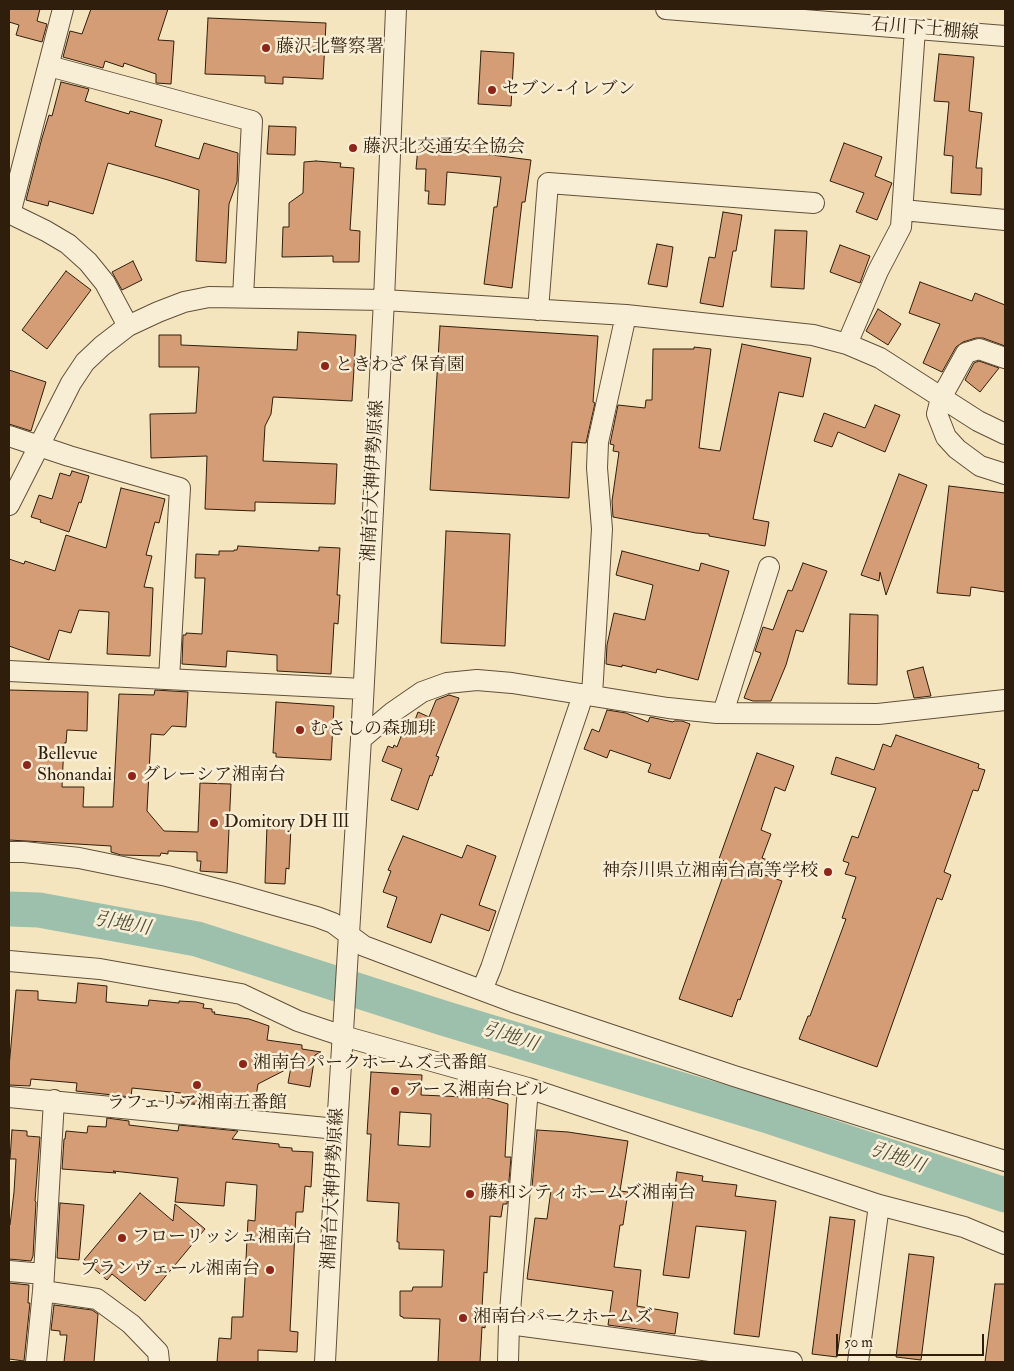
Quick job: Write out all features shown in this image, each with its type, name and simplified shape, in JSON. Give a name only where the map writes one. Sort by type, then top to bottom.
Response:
[{"type":"street","points":[[64,9],[10,213],[68,244],[88,262],[105,283],[128,326]]},
{"type":"street","name":"湘南台大神伊勢原線","points":[[325,1362],[384,300],[396,9]]},
{"type":"street","name":"石川下土棚線","points":[[666,9],[1005,36]]},
{"type":"street","points":[[847,344],[878,270],[901,227],[915,29]]},
{"type":"street","points":[[49,66],[252,121],[243,297]]},
{"type":"street","points":[[538,310],[548,183],[814,204]]},
{"type":"street","points":[[903,210],[1005,220]]},
{"type":"street","points":[[9,505],[71,383],[85,362],[128,326],[184,302],[209,297],[384,300],[626,315],[813,335],[847,344],[892,365],[978,421],[1005,434]]},
{"type":"street","points":[[482,990],[580,704],[586,695],[602,529],[597,468],[598,442],[626,315]]},
{"type":"street","points":[[1005,358],[979,349],[966,353],[941,398],[937,414],[946,436],[957,449],[980,466],[1005,474]]},
{"type":"street","points":[[9,436],[69,456],[180,488],[169,678]]},
{"type":"street","points":[[723,713],[769,567]]},
{"type":"street","points":[[9,671],[363,689]]},
{"type":"street","points":[[361,738],[422,692],[446,684],[477,680],[512,682],[668,708],[723,713],[878,714],[1005,700]]},
{"type":"street","points":[[9,852],[79,858],[167,876],[316,917],[333,923],[349,945],[364,946],[482,990],[734,1076],[1005,1161]]},
{"type":"street","points":[[9,961],[100,969],[241,994],[298,1021],[344,1026],[879,1205],[964,1227],[1005,1244]]},
{"type":"street","points":[[508,1362],[509,1324],[528,1088]]},
{"type":"street","points":[[9,1097],[337,1129]]},
{"type":"street","points":[[36,1362],[43,1282],[54,1100]]},
{"type":"street","points":[[858,1362],[879,1205]]},
{"type":"street","points":[[9,1271],[97,1299],[138,1331],[158,1352],[159,1362]]},
{"type":"street","points":[[509,1324],[792,1362]]},
{"type":"building","points":[[9,9],[40,9],[37,21],[47,24],[42,42],[16,35],[19,25],[9,22]]},
{"type":"building","points":[[91,9],[168,9],[158,40],[174,41],[171,84],[156,83],[156,74],[124,63],[123,67],[105,61],[103,68],[63,57],[70,31],[82,34]]},
{"type":"building","name":"藤沢北警察署","points":[[208,18],[326,23],[323,79],[283,77],[283,84],[265,83],[265,76],[205,74]]},
{"type":"building","points":[[481,51],[514,53],[511,106],[478,104]]},
{"type":"building","points":[[939,54],[974,57],[969,111],[982,113],[976,168],[982,168],[981,195],[951,193],[953,156],[944,155],[949,102],[934,101]]},
{"type":"building","points":[[61,82],[89,89],[85,101],[129,114],[130,111],[162,120],[155,146],[199,159],[204,143],[238,153],[237,182],[229,204],[226,263],[196,261],[199,190],[168,180],[108,163],[93,214],[49,201],[48,206],[26,200],[42,138],[49,115],[52,116]]},
{"type":"building","points":[[269,126],[296,127],[295,155],[267,154]]},
{"type":"building","points":[[459,139],[486,142],[484,154],[531,160],[525,202],[522,202],[512,288],[484,284],[494,207],[497,207],[501,177],[447,172],[445,205],[428,204],[429,191],[425,191],[426,169],[416,169],[418,147],[458,150]]},
{"type":"building","points":[[844,143],[882,157],[875,176],[892,183],[877,220],[856,212],[864,193],[830,181]]},
{"type":"building","points":[[304,162],[341,163],[340,167],[354,168],[350,230],[360,231],[359,262],[333,262],[333,256],[282,257],[283,227],[289,227],[289,203],[303,193]]},
{"type":"building","points":[[723,212],[742,215],[736,251],[733,251],[723,307],[700,303],[709,257],[715,258]]},
{"type":"building","points":[[775,230],[807,231],[804,289],[771,287]]},
{"type":"building","points":[[657,244],[673,247],[667,287],[648,284]]},
{"type":"building","points":[[840,245],[870,256],[860,283],[830,272]]},
{"type":"building","points":[[133,261],[142,280],[122,290],[112,272]]},
{"type":"building","points":[[66,271],[91,290],[47,349],[22,330]]},
{"type":"building","points":[[920,282],[972,301],[975,293],[1005,305],[1005,346],[983,338],[976,338],[963,342],[956,347],[942,372],[923,363],[940,324],[909,313]]},
{"type":"building","points":[[878,309],[901,324],[888,345],[866,331]]},
{"type":"building","points":[[440,326],[598,336],[593,402],[595,403],[586,443],[572,442],[569,498],[430,490]]},
{"type":"building","points":[[298,332],[356,335],[352,401],[273,397],[271,414],[265,426],[263,461],[337,464],[335,504],[255,502],[255,511],[205,509],[207,456],[151,458],[150,414],[196,413],[199,367],[159,367],[159,335],[181,335],[181,345],[297,350]]},
{"type":"building","points":[[742,344],[811,358],[803,397],[779,392],[753,519],[769,522],[765,546],[613,517],[612,501],[619,452],[613,451],[614,445],[610,444],[618,405],[645,408],[646,400],[652,400],[653,349],[694,349],[694,347],[711,349],[699,448],[720,451]]},
{"type":"building","points":[[979,361],[999,368],[980,392],[965,380],[974,363]]},
{"type":"building","points":[[9,370],[46,382],[31,431],[9,424]]},
{"type":"building","points":[[875,405],[900,415],[885,452],[838,432],[832,447],[814,441],[824,413],[865,428]]},
{"type":"building","points":[[72,471],[89,476],[81,503],[79,502],[69,532],[31,517],[39,495],[52,499],[60,473],[70,476]]},
{"type":"building","points":[[899,474],[927,485],[886,595],[880,572],[879,581],[861,575]]},
{"type":"building","points":[[949,486],[1005,493],[1005,592],[971,587],[970,596],[937,593]]},
{"type":"building","points":[[121,488],[165,499],[159,523],[155,522],[146,555],[152,556],[144,587],[153,588],[150,656],[107,654],[109,612],[79,610],[71,633],[59,630],[49,660],[9,646],[9,559],[24,564],[25,561],[55,571],[66,535],[106,548]]},
{"type":"building","points":[[446,531],[510,534],[505,646],[441,643]]},
{"type":"building","points":[[238,546],[319,551],[319,547],[340,548],[337,595],[340,595],[338,624],[334,623],[331,674],[277,671],[277,655],[227,651],[226,667],[182,664],[183,635],[186,635],[186,633],[202,634],[205,578],[195,578],[196,554],[219,555],[219,551],[234,551],[237,550]]},
{"type":"building","points":[[622,551],[699,571],[701,563],[729,571],[698,680],[657,669],[656,673],[622,665],[622,667],[606,664],[607,645],[614,613],[645,620],[653,585],[616,575]]},
{"type":"building","points":[[803,563],[827,571],[803,632],[796,630],[786,665],[771,701],[753,701],[744,698],[761,653],[755,651],[763,627],[773,630],[788,590],[792,591]]},
{"type":"building","points":[[850,614],[878,615],[877,685],[848,684]]},
{"type":"building","points":[[923,667],[931,696],[914,698],[907,671]]},
{"type":"building","points":[[9,690],[88,692],[87,731],[67,730],[66,743],[64,743],[62,787],[84,787],[83,807],[113,807],[119,694],[154,695],[155,690],[188,692],[186,727],[172,726],[164,735],[151,734],[147,811],[164,831],[198,832],[200,783],[231,784],[227,873],[200,871],[201,861],[197,861],[197,852],[168,851],[168,854],[161,853],[160,856],[121,855],[111,852],[111,846],[9,840]]},
{"type":"building","points":[[449,695],[459,698],[436,756],[439,757],[432,776],[430,775],[418,810],[391,800],[402,769],[382,761],[388,746],[393,748],[394,745],[397,747],[405,726],[412,728],[418,712],[429,717],[436,700]]},
{"type":"building","points":[[276,702],[334,706],[331,760],[276,757],[276,753],[273,753]]},
{"type":"building","points":[[607,710],[626,713],[648,722],[650,717],[673,722],[682,721],[690,724],[670,779],[648,772],[651,764],[610,750],[607,758],[584,749],[592,729],[599,732]]},
{"type":"building","points":[[896,735],[979,764],[978,768],[985,770],[978,791],[973,790],[944,872],[951,875],[942,900],[937,898],[877,1067],[799,1039],[808,1016],[810,1016],[846,919],[842,918],[856,877],[845,874],[849,863],[843,861],[852,836],[858,838],[876,788],[831,774],[836,757],[874,770],[883,744],[891,747]]},
{"type":"building","points":[[757,753],[794,766],[785,791],[775,787],[761,830],[771,834],[762,858],[770,861],[765,875],[782,881],[740,1000],[738,999],[732,1017],[679,999],[728,862],[719,859]]},
{"type":"building","points":[[267,825],[291,826],[289,869],[286,868],[285,884],[265,883]]},
{"type":"building","points":[[403,836],[462,858],[467,845],[496,856],[479,905],[496,911],[489,931],[441,914],[431,943],[387,927],[397,897],[383,892],[391,871],[388,870]]},
{"type":"building","points":[[78,983],[107,986],[106,1002],[148,1006],[149,1000],[179,1003],[179,1001],[196,1002],[204,1004],[203,1008],[212,1009],[212,1012],[215,1012],[214,1014],[249,1019],[269,1026],[267,1040],[302,1045],[302,1049],[321,1052],[315,1055],[310,1087],[288,1083],[291,1067],[258,1084],[254,1109],[181,1102],[181,1093],[132,1088],[131,1097],[76,1091],[77,1083],[31,1079],[30,1086],[9,1085],[16,990],[38,991],[38,1000],[76,1003]]},
{"type":"building","points":[[371,1072],[422,1075],[421,1095],[488,1098],[508,1104],[505,1157],[511,1157],[507,1204],[503,1204],[501,1217],[490,1216],[487,1273],[484,1272],[482,1308],[486,1308],[485,1328],[482,1327],[480,1362],[438,1362],[440,1319],[403,1318],[400,1316],[400,1291],[412,1291],[413,1287],[442,1287],[444,1250],[399,1249],[399,1242],[397,1242],[399,1203],[367,1201],[371,1134],[367,1134]],"holes":[[[400,1112],[431,1114],[430,1147],[398,1145]]]},
{"type":"building","points":[[107,1118],[129,1121],[129,1125],[178,1131],[179,1125],[238,1131],[232,1139],[279,1144],[279,1147],[292,1148],[292,1151],[313,1152],[311,1187],[305,1186],[303,1212],[296,1212],[290,1331],[298,1332],[297,1352],[258,1350],[258,1362],[217,1362],[219,1338],[231,1339],[232,1317],[243,1317],[248,1220],[255,1221],[257,1185],[226,1182],[224,1206],[175,1202],[178,1178],[113,1171],[116,1173],[62,1169],[66,1131],[87,1133],[88,1126],[106,1127]]},
{"type":"building","points":[[12,1130],[27,1131],[27,1136],[40,1137],[33,1256],[31,1261],[9,1259],[9,1225],[16,1159],[10,1159]]},
{"type":"building","points":[[537,1130],[568,1132],[628,1141],[620,1191],[628,1192],[623,1225],[620,1225],[614,1267],[641,1270],[637,1306],[678,1313],[675,1334],[608,1325],[613,1291],[527,1279],[535,1218],[547,1219],[551,1190],[532,1187]]},
{"type":"building","points":[[677,1172],[703,1176],[702,1181],[737,1185],[735,1196],[776,1201],[759,1337],[734,1334],[746,1231],[696,1226],[689,1278],[663,1275]]},
{"type":"building","points":[[140,1193],[173,1221],[175,1204],[205,1229],[145,1301],[112,1274],[107,1280],[84,1260]]},
{"type":"building","points":[[60,1203],[84,1205],[79,1260],[57,1258]]},
{"type":"building","points":[[830,1217],[855,1220],[837,1357],[812,1354]]},
{"type":"building","points":[[909,1254],[934,1257],[921,1360],[896,1357]]},
{"type":"building","points":[[9,1283],[29,1285],[28,1303],[30,1303],[24,1361],[9,1359]]},
{"type":"building","points":[[995,1284],[1005,1284],[1005,1362],[985,1362]]},
{"type":"building","points":[[54,1305],[92,1310],[98,1314],[94,1362],[64,1362],[67,1335],[60,1335],[60,1331],[51,1330]]},
{"type":"waterway","name":"引地川","points":[[9,909],[39,910],[197,939],[443,1018],[765,1115],[1005,1195]]},
{"type":"place","name":"藤沢北警察署","points":[[266,48]]},
{"type":"place","name":"セブン-イレブン","points":[[492,90]]},
{"type":"place","name":"藤沢北交通安全協会","points":[[353,148]]},
{"type":"place","name":"ときわざ 保育園","points":[[325,366]]},
{"type":"place","name":"むさしの森珈琲","points":[[300,730]]},
{"type":"place","name":"Bellevue Shonandai","points":[[27,765]]},
{"type":"place","name":"グレーシア湘南台","points":[[132,776]]},
{"type":"place","name":"Domitory DH Ⅲ","points":[[214,823]]},
{"type":"place","name":"神奈川県立湘南台高等学校","points":[[828,872]]},
{"type":"place","name":"湘南台パークホームズ弐番館","points":[[243,1064]]},
{"type":"place","name":"ラフェリア湘南五番館","points":[[197,1085]]},
{"type":"place","name":"アース湘南台ビル","points":[[395,1091]]},
{"type":"place","name":"藤和シティホームズ湘南台","points":[[470,1194]]},
{"type":"place","name":"フローリッシュ湘南台","points":[[122,1238]]},
{"type":"place","name":"プランヴェール湘南台","points":[[270,1270]]},
{"type":"place","name":"湘南台パークホームズ","points":[[463,1318]]}]
